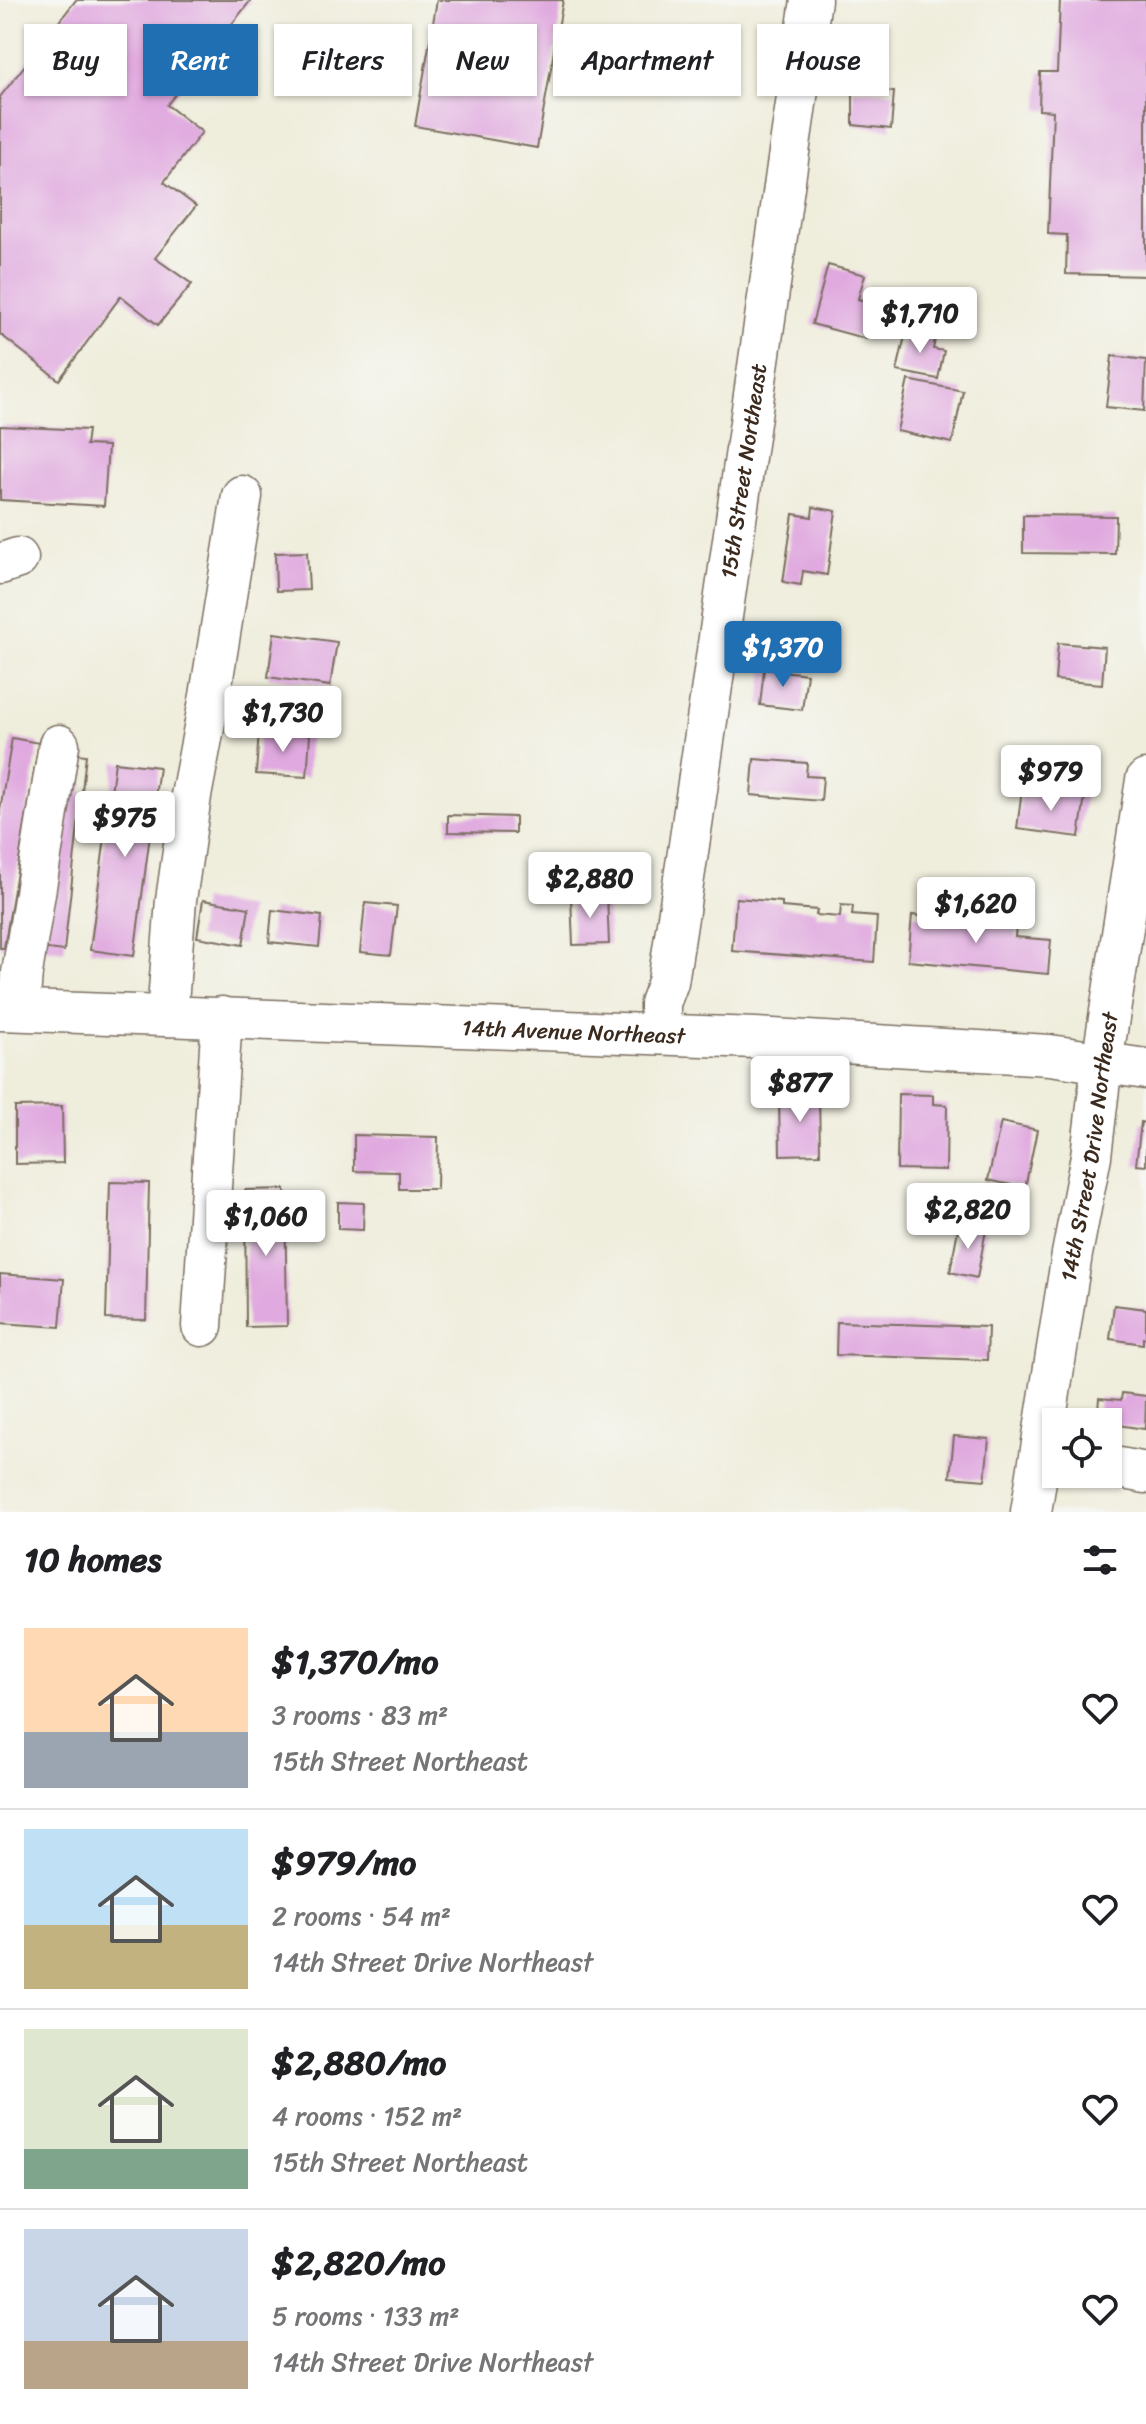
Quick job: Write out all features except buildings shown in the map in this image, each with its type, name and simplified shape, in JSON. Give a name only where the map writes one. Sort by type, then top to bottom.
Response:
[{"type":"street","name":"15th Street Northeast","points":[[660,1034],[660,1003],[668,982],[691,836],[811,0]]},
{"type":"street","points":[[167,1016],[176,900],[242,496]]},
{"type":"street","points":[[10,1010],[22,973],[59,745]]},
{"type":"street","name":"14th Street Drive Northeast","points":[[1054,1408],[1072,1254],[1091,1156],[1102,1063],[1146,780]]},
{"type":"street","name":"14th Avenue Northeast","points":[[10,1010],[660,1034],[1050,1055],[1146,1069]]},
{"type":"street","points":[[202,1326],[222,1017]]},
{"type":"street","points":[[1122,1469],[1146,1473]]},
{"type":"street","name":"14th Street Drive Northeast","points":[[1031,1512],[1042,1476]]}]
